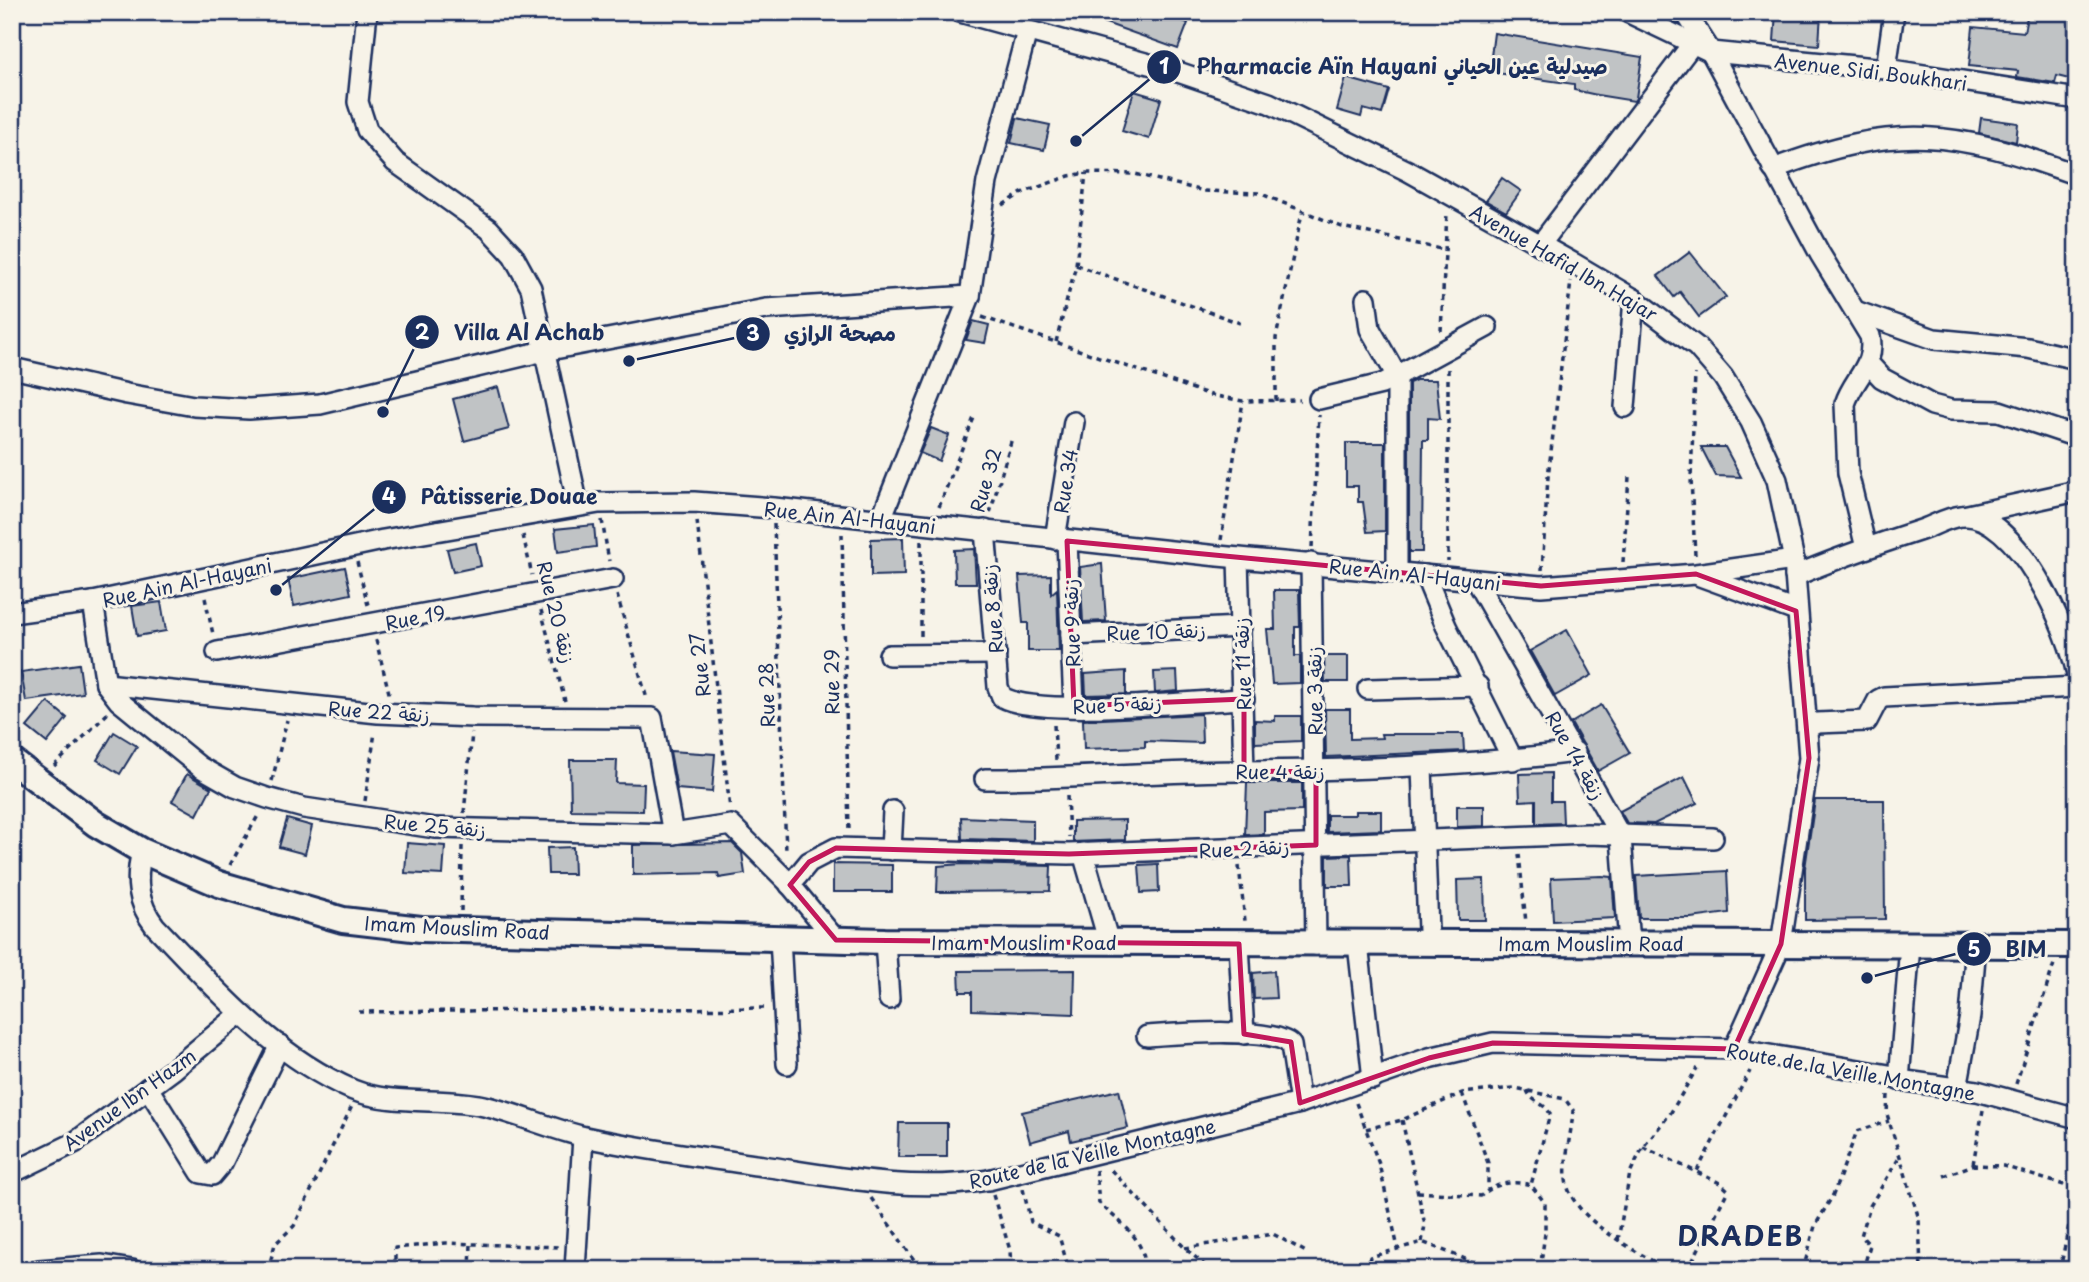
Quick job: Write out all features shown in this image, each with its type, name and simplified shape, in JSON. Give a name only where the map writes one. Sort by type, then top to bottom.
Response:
[{"type":"main road","name":"Imam Mouslim Road","points":[[12,761],[96,824],[142,851],[219,884],[343,920],[421,929],[885,942],[1109,943],[1243,937],[1316,945],[2068,945]]},
{"type":"street","points":[[367,12],[358,102],[367,130],[395,162],[489,229],[513,255],[531,289],[578,506]]},
{"type":"street","name":"Avenue Hafid Ibn Hajar","points":[[960,12],[1178,72],[1245,94],[1343,139],[1573,263],[1634,299],[1697,347],[1734,394],[1769,458],[1777,480],[1795,568],[1796,611],[1810,727],[1810,758],[1781,944],[1734,1049]]},
{"type":"street","points":[[1627,12],[1711,52]]},
{"type":"street","points":[[1685,12],[1711,52],[1819,254],[1858,312],[1870,336],[1873,348],[1869,364],[1848,394],[1845,404],[1848,473],[1866,548]]},
{"type":"street","points":[[1886,69],[1894,12]]},
{"type":"street","points":[[881,519],[967,304],[979,220],[993,153],[1027,31]]},
{"type":"street","points":[[1540,245],[1693,43]]},
{"type":"street","name":"Avenue Sidi Boukhari","points":[[1711,52],[1886,69],[2077,99]]},
{"type":"street","points":[[1773,169],[1835,147],[1866,140],[1939,136],[2014,153],[2077,174]]},
{"type":"street","points":[[1366,299],[1370,329],[1397,376],[1397,572]]},
{"type":"street","points":[[1625,407],[1634,299]]},
{"type":"street","points":[[12,368],[194,406],[249,409],[320,404],[544,351],[766,309],[967,304]]},
{"type":"street","points":[[1858,312],[1934,339],[2028,348],[2077,359]]},
{"type":"street","points":[[1319,399],[1361,391],[1397,376],[1487,327]]},
{"type":"street","points":[[1869,364],[1882,378],[1932,405],[1951,410],[1999,411],[2077,437]]},
{"type":"street","name":"Rue 34","points":[[1061,540],[1074,422]]},
{"type":"street","points":[[2036,500],[2077,491]]},
{"type":"street","points":[[2036,500],[2077,501]]},
{"type":"street","name":"Rue Ain Al-Hayani","points":[[12,614],[93,602],[383,540],[599,503],[694,502],[774,508],[1218,556],[1541,586],[1795,568],[1962,516],[2036,500]]},
{"type":"street","points":[[1962,516],[1994,528],[2011,539],[2055,610],[2067,635],[2077,675]]},
{"type":"street","name":"Rue 8 زنقة","points":[[985,530],[998,687]]},
{"type":"street","name":"Rue 9 زنقة","points":[[1061,540],[1071,635],[1074,706]]},
{"type":"street","name":"Rue 11 زنقة","points":[[1238,558],[1244,771]]},
{"type":"street","name":"Rue 3 زنقة","points":[[1311,563],[1316,772],[1316,945]]},
{"type":"street","points":[[1425,575],[1446,626],[1513,760]]},
{"type":"street","name":"Rue Ain Al-Hayani","points":[[1696,575],[1796,611]]},
{"type":"street","name":"Rue 19","points":[[217,652],[613,579]]},
{"type":"street","name":"Rue 14 زنقة","points":[[1476,581],[1621,837],[1629,944]]},
{"type":"street","name":"Rue 25 زنقة","points":[[93,602],[106,684],[119,701],[200,767],[235,787],[267,799],[363,818],[435,828],[673,834],[732,825]]},
{"type":"street","name":"Rue 10 زنقة","points":[[1071,635],[1241,627]]},
{"type":"street","points":[[889,655],[996,654]]},
{"type":"street","name":"Rue 22 زنقة","points":[[106,684],[225,694],[291,705],[378,713],[473,717],[569,715],[652,718]]},
{"type":"street","points":[[1368,689],[1478,686]]},
{"type":"street","name":"Rue 5 زنقة","points":[[998,687],[1000,695],[1010,701],[1053,707],[1244,699]]},
{"type":"street","points":[[1810,727],[1817,723],[1867,721],[1878,700],[1885,697],[2077,687]]},
{"type":"street","points":[[652,718],[673,834]]},
{"type":"street","name":"Rue 4 زنقة","points":[[985,779],[1062,779],[1244,771],[1316,772],[1513,760],[1575,752]]},
{"type":"street","points":[[1422,767],[1428,931]]},
{"type":"street","points":[[891,850],[893,811]]},
{"type":"street","points":[[732,825],[789,883],[836,940]]},
{"type":"street","name":"Rue 2 زنقة","points":[[789,883],[809,862],[836,848],[1076,854],[1237,850],[1587,834],[1713,838]]},
{"type":"street","name":"Route de la Veille Montagne","points":[[142,851],[138,884],[145,913],[240,1014],[280,1045],[356,1091],[396,1097],[451,1100],[486,1107],[583,1137],[864,1180],[929,1186],[1019,1174],[1300,1103],[1350,1088],[1440,1054],[1493,1043],[1734,1049],[1957,1088],[2077,1118]]},
{"type":"street","points":[[1076,854],[1109,943]]},
{"type":"street","points":[[1243,937],[1244,1034]]},
{"type":"street","points":[[780,938],[787,1064]]},
{"type":"street","points":[[885,942],[889,999]]},
{"type":"street","points":[[1358,944],[1373,1079]]},
{"type":"street","points":[[1894,1078],[1910,945]]},
{"type":"street","points":[[1957,1088],[1970,1016],[1976,945]]},
{"type":"street","name":"Avenue Ibn Hazm","points":[[12,1174],[74,1143],[240,1014]]},
{"type":"street","points":[[1147,1035],[1205,1032],[1280,1037],[1292,1045],[1300,1103]]},
{"type":"street","points":[[148,1088],[201,1172],[212,1175],[222,1163],[280,1045]]},
{"type":"street","points":[[575,1270],[583,1137]]},
{"type":"street","points":[[39,1270],[102,1265],[132,1270]]},
{"type":"path","points":[[979,220],[1022,193],[1086,173],[1135,174],[1204,191],[1259,193],[1302,213],[1357,231],[1445,250]]},
{"type":"path","points":[[1056,342],[1076,265],[1086,173]]},
{"type":"path","points":[[1448,577],[1444,352],[1445,250],[1449,195]]},
{"type":"path","points":[[1276,401],[1276,338],[1302,213]]},
{"type":"path","points":[[1541,586],[1548,477],[1573,263]]},
{"type":"path","points":[[1076,265],[1240,323]]},
{"type":"path","points":[[967,304],[1056,342],[1197,391],[1243,401],[1319,399],[1311,563]]},
{"type":"path","points":[[1696,575],[1691,479],[1697,347]]},
{"type":"path","points":[[1218,556],[1243,401]]},
{"type":"path","points":[[921,655],[926,526],[975,415]]},
{"type":"path","name":"Rue 32","points":[[985,530],[1012,438]]},
{"type":"path","points":[[1622,581],[1629,477]]},
{"type":"path","name":"Rue 27","points":[[694,502],[732,825]]},
{"type":"path","points":[[599,503],[613,579],[652,718]]},
{"type":"path","name":"Rue 28","points":[[774,508],[789,883]]},
{"type":"path","name":"Rue 29","points":[[842,515],[849,849]]},
{"type":"path","name":"Rue 20 زنقة","points":[[518,516],[569,715]]},
{"type":"path","points":[[45,775],[119,701]]},
{"type":"path","points":[[225,875],[267,799],[291,705]]},
{"type":"path","points":[[1053,707],[1062,779],[1076,854]]},
{"type":"path","points":[[363,818],[378,713]]},
{"type":"path","points":[[1518,838],[1526,930]]},
{"type":"path","points":[[1237,850],[1243,937]]},
{"type":"path","points":[[2011,1100],[2068,945]]},
{"type":"path","points":[[359,1012],[785,1007]]},
{"type":"path","points":[[1618,1240],[1630,1173],[1643,1147],[1670,1114],[1708,1048]]},
{"type":"path","points":[[1697,1171],[1759,1053]]},
{"type":"path","points":[[1894,1078],[1889,1121],[1919,1219],[1922,1270]]},
{"type":"path","points":[[1350,1088],[1379,1164],[1398,1248]]},
{"type":"path","points":[[1366,1129],[1402,1120],[1462,1093],[1515,1088],[1565,1099],[1573,1110],[1567,1135],[1568,1189],[1591,1219],[1618,1240],[1668,1270]]},
{"type":"path","points":[[1527,1090],[1531,1098],[1546,1106],[1550,1114],[1531,1185]]},
{"type":"path","points":[[268,1270],[275,1244],[294,1226],[352,1108],[356,1091]]},
{"type":"path","points":[[1462,1093],[1488,1163],[1488,1189]]},
{"type":"path","points":[[1973,1165],[1986,1094]]},
{"type":"path","points":[[1402,1120],[1425,1225],[1422,1242]]},
{"type":"path","points":[[1803,1270],[1815,1226],[1833,1195],[1857,1131],[1889,1121]]},
{"type":"path","points":[[1643,1147],[1726,1186],[1728,1191],[1688,1270]]},
{"type":"path","points":[[1096,1154],[1185,1248],[1210,1270]]},
{"type":"path","points":[[1096,1154],[1099,1203],[1138,1239],[1146,1270]]},
{"type":"path","points":[[1863,1270],[1870,1245],[1860,1236],[1870,1206],[1899,1158]]},
{"type":"path","points":[[1944,1176],[1973,1165],[2003,1166],[2077,1189]]},
{"type":"path","points":[[1019,1174],[1031,1222],[1059,1236],[1069,1270]]},
{"type":"path","points":[[864,1180],[873,1203],[921,1270]]},
{"type":"path","points":[[988,1180],[1010,1250],[1011,1270]]},
{"type":"path","points":[[1418,1192],[1481,1196],[1488,1189],[1518,1181],[1531,1185],[1545,1203],[1545,1233],[1540,1270]]},
{"type":"path","points":[[2063,1270],[2061,1265],[2069,1225],[2077,1215]]},
{"type":"path","points":[[1185,1248],[1273,1234],[1306,1252]]},
{"type":"path","points":[[395,1270],[395,1248],[446,1242],[577,1248]]},
{"type":"path","points":[[1366,1270],[1370,1256],[1422,1242],[1478,1264]]},
{"type":"path","points":[[470,1270],[471,1244]]},
{"type":"highlighted area","points":[[1067,541],[1541,586],[1696,574],[1796,611],[1809,758],[1781,944],[1734,1049],[1493,1043],[1429,1058],[1300,1103],[1291,1042],[1244,1034],[1239,944],[836,940],[790,885],[809,862],[836,848],[1069,854],[1316,845],[1316,772],[1244,771],[1244,699],[1074,706]]},
{"type":"building","points":[[1075,12],[1161,12],[1188,23],[1178,49]]},
{"type":"building","points":[[1776,12],[1821,12],[1819,45],[1774,41]]},
{"type":"building","points":[[2028,12],[2077,12],[2077,81],[2057,76],[2055,83],[2017,77],[2018,71],[1969,66],[1973,27],[2024,32]]},
{"type":"building","points":[[1494,33],[1642,57],[1636,98],[1634,101],[1597,95],[1574,90],[1574,84],[1489,72]]},
{"type":"building","points":[[1346,78],[1389,90],[1382,114],[1363,109],[1361,117],[1337,110]]},
{"type":"building","points":[[1134,91],[1161,99],[1149,139],[1122,131]]},
{"type":"building","points":[[1017,118],[1050,125],[1044,150],[1011,143]]},
{"type":"building","points":[[1981,118],[2018,123],[2016,142],[1979,133]]},
{"type":"building","points":[[1502,178],[1521,191],[1506,212],[1486,201]]},
{"type":"building","points":[[1690,252],[1726,297],[1699,317],[1680,292],[1674,297],[1658,276]]},
{"type":"building","points":[[973,321],[989,325],[985,343],[966,340]]},
{"type":"building","points":[[1416,380],[1436,380],[1440,419],[1428,418],[1428,440],[1423,440],[1422,552],[1409,552],[1409,383]]},
{"type":"building","points":[[498,387],[509,429],[464,441],[453,399]]},
{"type":"building","points":[[931,428],[949,435],[939,461],[920,453]]},
{"type":"building","points":[[1346,443],[1385,443],[1385,531],[1367,532],[1363,502],[1358,502],[1358,486],[1346,486]]},
{"type":"building","points":[[1701,447],[1725,447],[1741,477],[1716,476]]},
{"type":"building","points":[[594,525],[596,547],[558,552],[555,529]]},
{"type":"building","points":[[903,538],[904,575],[871,576],[871,539]]},
{"type":"building","points":[[476,543],[481,566],[453,572],[447,549]]},
{"type":"building","points":[[974,549],[976,583],[955,583],[954,550]]},
{"type":"building","points":[[1102,564],[1106,621],[1083,622],[1080,567]]},
{"type":"building","points":[[345,567],[351,594],[294,606],[288,579]]},
{"type":"building","points":[[1051,575],[1051,594],[1057,589],[1059,651],[1028,651],[1028,623],[1023,623],[1019,576]]},
{"type":"building","points":[[1274,590],[1299,590],[1300,627],[1295,627],[1295,656],[1300,656],[1300,683],[1272,684],[1267,629],[1275,629]]},
{"type":"building","points":[[161,602],[166,631],[137,636],[132,606]]},
{"type":"building","points":[[1567,630],[1592,675],[1555,696],[1530,651]]},
{"type":"building","points":[[1324,656],[1348,656],[1348,682],[1325,682]]},
{"type":"building","points":[[79,664],[83,693],[26,701],[21,672]]},
{"type":"building","points":[[1126,671],[1126,694],[1086,695],[1085,674]]},
{"type":"building","points":[[1177,671],[1178,691],[1155,693],[1154,672]]},
{"type":"building","points":[[48,702],[67,718],[47,743],[27,727]]},
{"type":"building","points":[[1601,705],[1630,753],[1598,771],[1571,723]]},
{"type":"building","points":[[1325,709],[1350,709],[1350,739],[1382,738],[1381,734],[1463,734],[1464,751],[1326,757]]},
{"type":"building","points":[[1201,714],[1202,743],[1145,741],[1145,747],[1084,749],[1083,720]]},
{"type":"building","points":[[1275,716],[1301,716],[1301,741],[1255,743],[1255,720],[1275,721]]},
{"type":"building","points":[[114,732],[137,746],[120,774],[97,760]]},
{"type":"building","points":[[670,751],[715,754],[712,792],[677,789]]},
{"type":"building","points":[[570,760],[617,760],[616,783],[644,784],[643,811],[571,810]]},
{"type":"building","points":[[1551,773],[1551,801],[1562,801],[1563,823],[1536,824],[1536,800],[1520,801],[1519,774]]},
{"type":"building","points":[[187,774],[211,788],[197,815],[172,801]]},
{"type":"building","points":[[1684,777],[1697,803],[1654,824],[1627,823],[1620,811]]},
{"type":"building","points":[[1247,783],[1302,783],[1302,811],[1264,812],[1264,834],[1245,835]]},
{"type":"building","points":[[1815,800],[1884,800],[1885,919],[1805,920],[1805,868]]},
{"type":"building","points":[[1457,806],[1484,806],[1484,826],[1457,827]]},
{"type":"building","points":[[1355,811],[1381,811],[1381,830],[1327,832],[1327,815],[1355,815]]},
{"type":"building","points":[[961,817],[1033,820],[1033,841],[962,839]]},
{"type":"building","points":[[287,819],[312,826],[305,854],[279,847]]},
{"type":"building","points":[[1125,820],[1125,840],[1073,842],[1073,821]]},
{"type":"building","points":[[407,843],[445,846],[443,875],[405,873]]},
{"type":"building","points":[[732,843],[742,853],[745,874],[719,878],[718,873],[633,875],[633,845]]},
{"type":"building","points":[[573,847],[574,874],[548,874],[547,848]]},
{"type":"building","points":[[1351,855],[1352,886],[1327,886],[1327,856]]},
{"type":"building","points":[[833,864],[892,865],[892,892],[833,892]]},
{"type":"building","points":[[1158,864],[1159,892],[1141,893],[1139,865]]},
{"type":"building","points":[[938,866],[1051,866],[1050,891],[937,892]]},
{"type":"building","points":[[1727,871],[1729,913],[1691,918],[1639,918],[1636,876]]},
{"type":"building","points":[[1612,877],[1615,918],[1553,921],[1551,878]]},
{"type":"building","points":[[1484,879],[1485,920],[1458,920],[1457,880]]},
{"type":"building","points":[[1075,970],[1074,1014],[972,1010],[972,992],[960,992],[959,971]]},
{"type":"building","points":[[1274,971],[1276,998],[1254,999],[1253,973]]},
{"type":"building","points":[[1119,1090],[1128,1128],[1071,1141],[1069,1131],[1030,1142],[1022,1112]]},
{"type":"building","points":[[899,1123],[947,1123],[947,1157],[898,1157]]},
{"type":"place","name":"Pharmacie Aïn Hayani صيدلية عين الحياني","points":[[1076,141]]},
{"type":"place","name":"مصحة الرازي","points":[[629,361]]},
{"type":"place","name":"Villa Al Achab","points":[[383,412]]},
{"type":"place","name":"Pâtisserie Douae","points":[[276,590]]},
{"type":"place","name":"BIM","points":[[1867,978]]},
{"type":"district","name":"DRADEB","points":[[1741,1235]]}]
